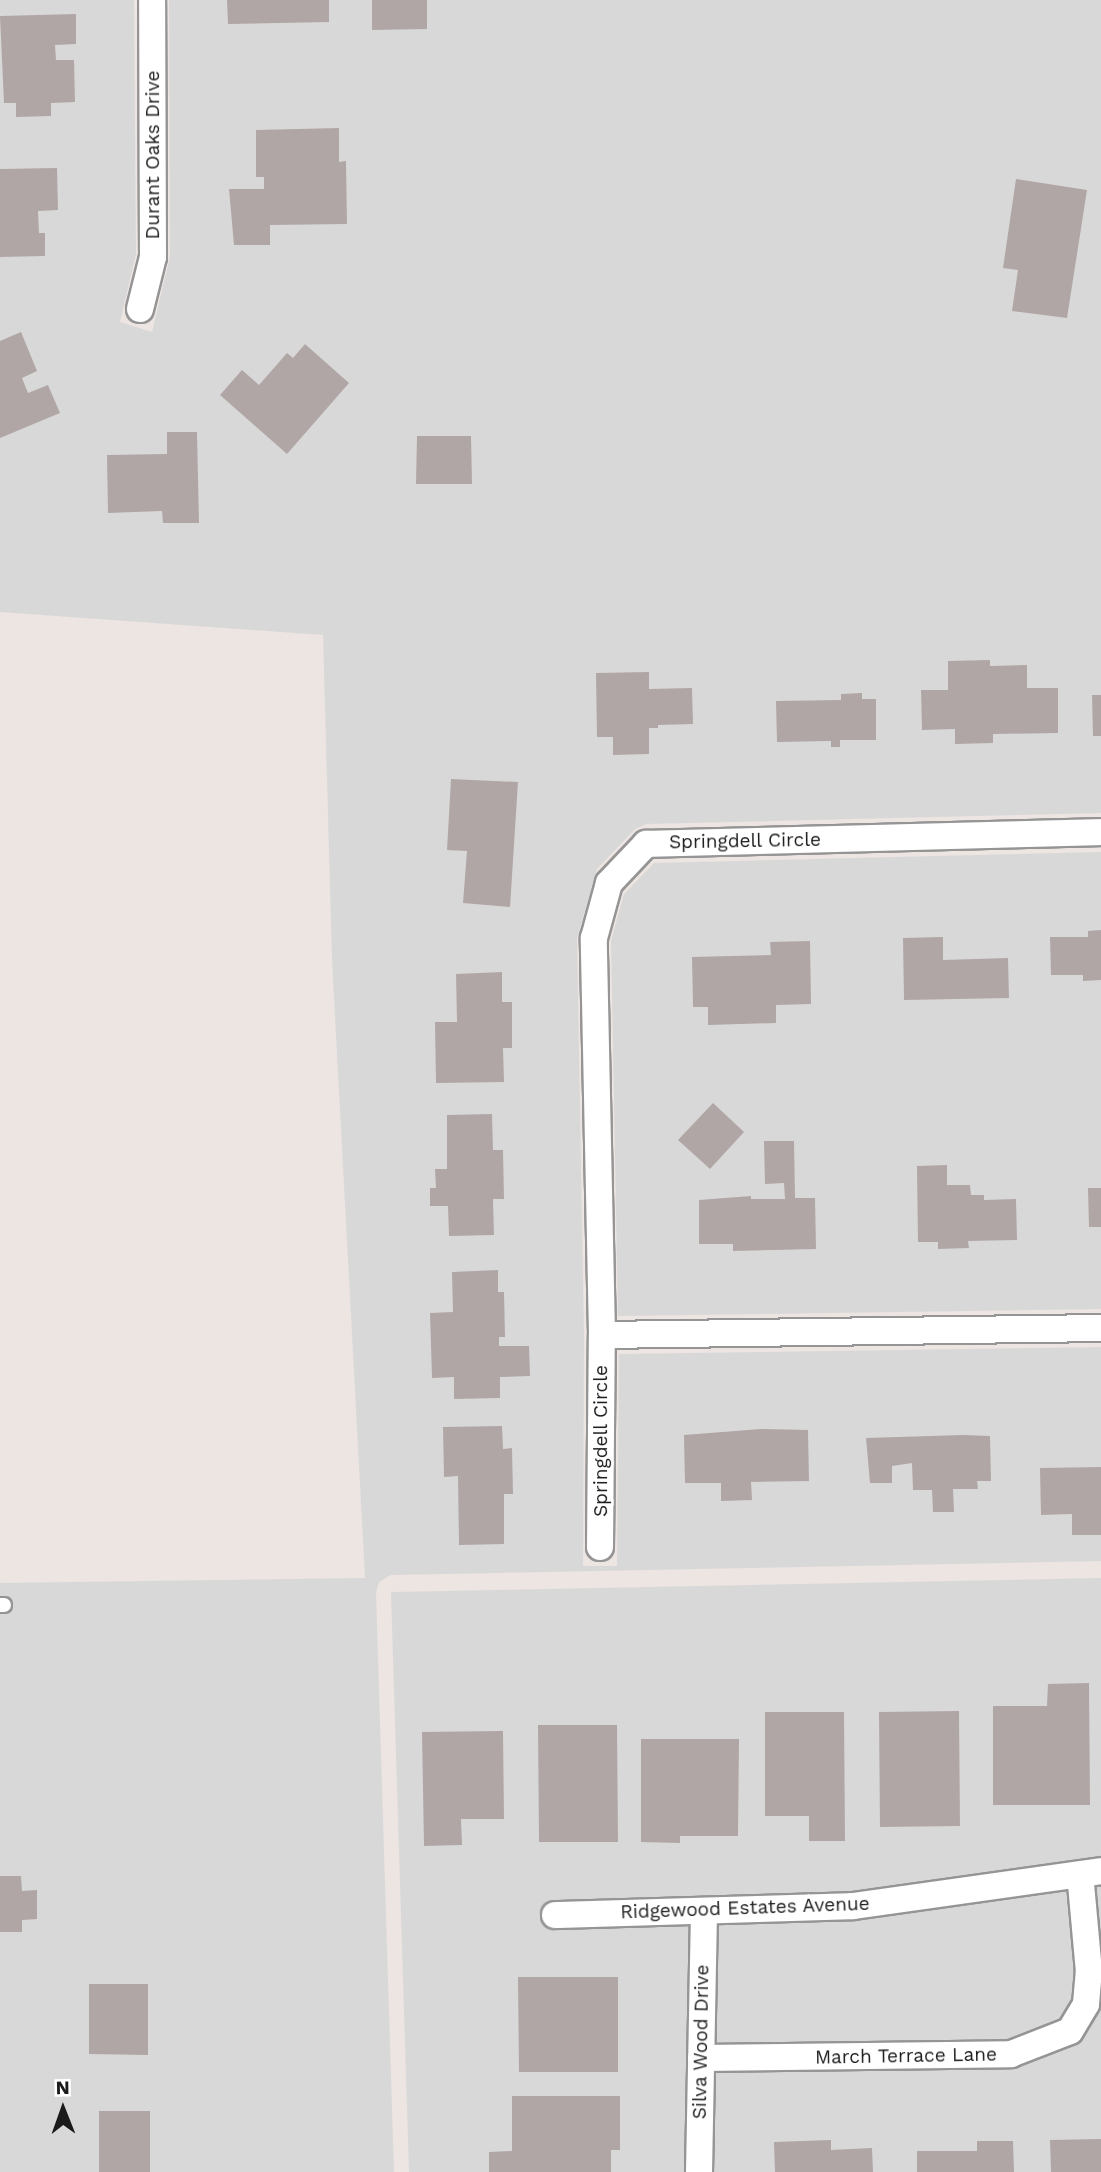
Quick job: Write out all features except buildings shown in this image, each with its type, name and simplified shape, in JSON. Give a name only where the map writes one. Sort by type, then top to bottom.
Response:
[{"type":"street","name":"Durant Oaks Drive","points":[[140,309],[153,257],[152,0]]},
{"type":"street","name":"Springdell Circle","points":[[600,1547],[602,1335],[594,937],[609,883],[646,844],[1101,832]]},
{"type":"street","points":[[602,1335],[1101,1328]]},
{"type":"street","name":"Ridgewood Estates Avenue","points":[[555,1915],[853,1906],[1091,1872]]},
{"type":"street","name":"March Terrace Lane","points":[[701,2058],[1012,2054],[1070,2031],[1086,2004],[1091,1872]]},
{"type":"street","name":"Silva Wood Drive","points":[[699,2172],[704,1912]]},
{"type":"shaded area","points":[[0,0],[134,0],[136,254],[120,322],[152,332],[170,257],[169,0],[1101,0],[1101,813],[646,824],[635,829],[597,869],[577,938],[584,1335],[583,1566],[617,1566],[619,1354],[1101,1347],[1101,1561],[391,1575],[379,1582],[376,1592],[394,2172],[0,2172],[0,1583],[365,1578],[332,960],[323,635],[0,612]]},
{"type":"shaded area","points":[[1101,852],[1101,1309],[618,1316],[611,941],[624,894],[654,863]]},
{"type":"shaded area","points":[[1101,1578],[1101,2172],[409,2172],[391,1592]]}]
